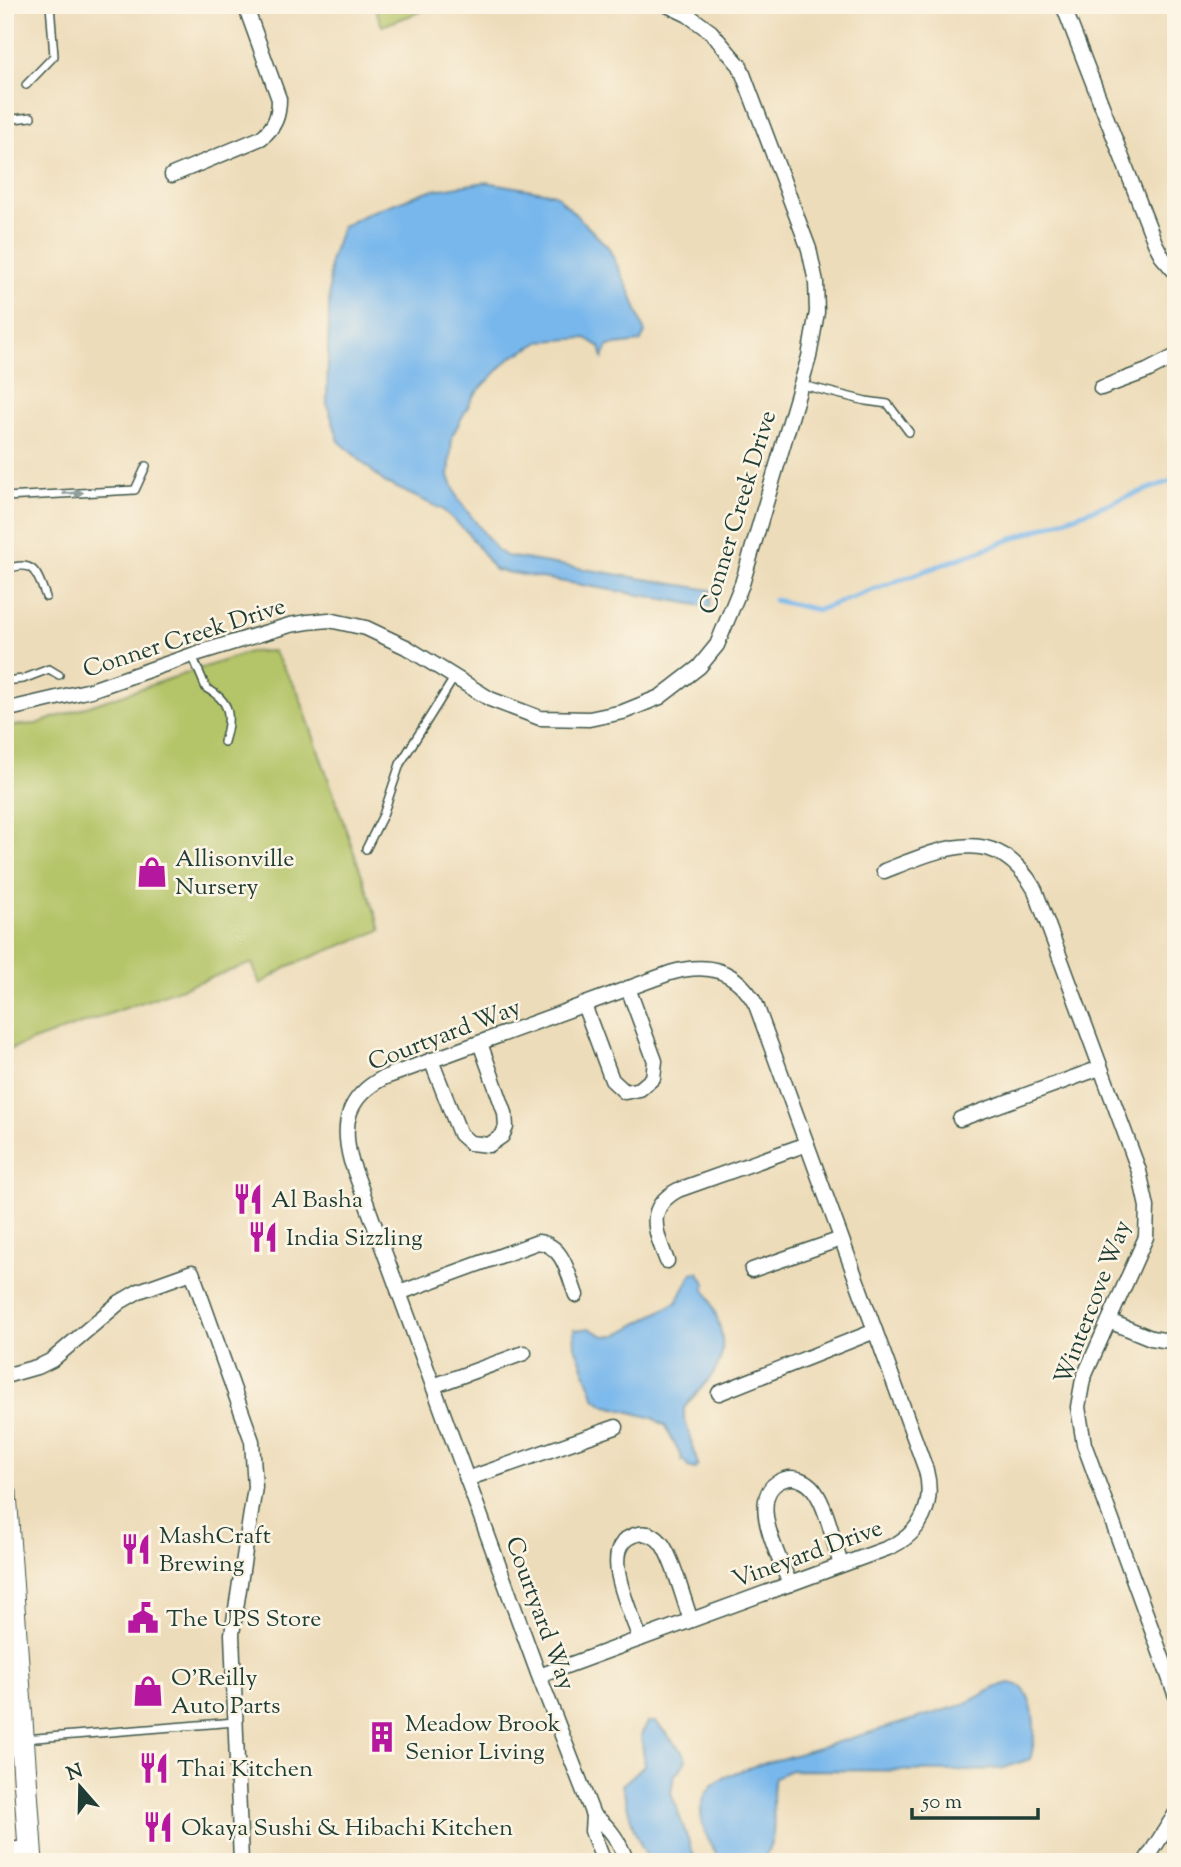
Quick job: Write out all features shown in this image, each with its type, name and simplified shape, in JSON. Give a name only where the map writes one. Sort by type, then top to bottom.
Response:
[{"type":"main road","points":[[5,1493],[11,1644],[23,1740],[31,1855]]},
{"type":"street","points":[[172,175],[261,138],[272,130],[279,113],[279,99],[245,5]]},
{"type":"street","name":"Conner Creek Drive","points":[[5,710],[91,690],[290,625],[329,620],[384,635],[490,699],[540,718],[575,720],[623,712],[660,697],[699,667],[717,645],[736,603],[809,357],[817,312],[816,282],[809,248],[740,66],[711,32],[688,15],[667,5]]},
{"type":"street","points":[[1063,5],[1155,243],[1176,273]]},
{"type":"street","points":[[1101,388],[1147,371],[1176,356]]},
{"type":"street","name":"Wintercove Way","points":[[884,871],[943,849],[969,845],[993,850],[1018,866],[1035,891],[1139,1171],[1148,1220],[1144,1242],[1083,1379],[1078,1407],[1084,1444],[1102,1497],[1170,1660],[1176,1696]]},
{"type":"street","name":"Courtyard Way","points":[[604,1862],[592,1831],[593,1815],[539,1676],[351,1161],[345,1128],[354,1103],[373,1083],[686,969],[704,967],[720,972]]},
{"type":"street","name":"Vineyard Drive","points":[[539,1676],[888,1548],[906,1538],[923,1519],[929,1501],[926,1470],[756,1005],[742,985],[720,972]]},
{"type":"street","points":[[584,1005],[612,1080],[625,1092],[640,1089],[653,1079],[655,1061],[628,988]]},
{"type":"street","points":[[431,1060],[460,1134],[470,1143],[489,1145],[502,1136],[506,1118],[480,1042]]},
{"type":"street","points":[[960,1119],[1100,1069]]},
{"type":"street","points":[[667,1261],[654,1223],[658,1210],[669,1195],[678,1189],[807,1144]]},
{"type":"street","points":[[752,1270],[841,1239]]},
{"type":"street","points":[[399,1293],[538,1242],[558,1251],[576,1295]]},
{"type":"street","points":[[5,1376],[52,1360],[129,1296],[192,1272],[249,1431],[255,1464],[255,1487],[233,1621],[240,1862]]},
{"type":"street","points":[[1109,1321],[1151,1338],[1176,1342]]},
{"type":"street","points":[[719,1393],[875,1331]]},
{"type":"street","points":[[433,1386],[524,1353]]},
{"type":"street","points":[[467,1479],[616,1427]]},
{"type":"street","points":[[790,1584],[765,1519],[766,1503],[771,1489],[783,1480],[791,1478],[803,1481],[815,1492],[841,1565]]},
{"type":"street","points":[[640,1639],[615,1559],[624,1541],[635,1535],[647,1533],[662,1543],[691,1620]]},
{"type":"street","points":[[1144,1862],[1176,1813]]},
{"type":"street","name":"Courtyard Way","points":[[593,1815],[609,1827],[620,1843],[627,1862]]},
{"type":"street","points":[[5,1850],[31,1855]]},
{"type":"lane","points":[[26,85],[54,56],[50,5]]},
{"type":"lane","points":[[5,120],[31,117]]},
{"type":"lane","points":[[801,384],[888,404],[909,432]]},
{"type":"lane","points":[[5,497],[135,490],[146,466]]},
{"type":"lane","points":[[5,569],[27,565],[36,572],[46,597]]},
{"type":"lane","points":[[192,655],[206,688],[226,704],[229,717],[224,742]]},
{"type":"lane","points":[[5,681],[23,679],[49,669],[59,675]]},
{"type":"lane","points":[[366,849],[383,815],[400,764],[454,678]]},
{"type":"lane","points":[[23,1740],[236,1722]]},
{"type":"green space","points":[[374,5],[421,5],[423,11],[382,26]]},
{"type":"green space","points":[[273,651],[298,692],[381,930],[289,966],[260,984],[252,963],[5,1051],[5,726],[36,724],[249,652]]},
{"type":"water","points":[[486,182],[555,194],[608,247],[631,294],[645,333],[640,342],[608,346],[603,358],[600,347],[586,338],[542,341],[510,358],[474,395],[452,436],[449,476],[458,499],[497,550],[506,556],[711,590],[710,607],[495,570],[467,532],[442,509],[384,482],[339,441],[327,403],[330,262],[342,227],[368,213],[428,191]]},
{"type":"water","points":[[698,1272],[706,1284],[704,1288],[717,1318],[722,1347],[717,1368],[684,1408],[684,1417],[698,1465],[695,1469],[688,1467],[684,1460],[681,1461],[682,1458],[665,1426],[653,1418],[604,1405],[595,1398],[575,1346],[574,1329],[589,1328],[604,1336],[617,1335],[677,1302],[692,1273]]},
{"type":"water","points":[[1009,1683],[1019,1686],[1030,1702],[1034,1739],[1030,1759],[1004,1768],[973,1771],[791,1770],[775,1777],[773,1831],[768,1852],[761,1862],[722,1862],[711,1845],[703,1827],[701,1808],[709,1789],[721,1779],[751,1767],[956,1707]]},
{"type":"water","points":[[648,1722],[656,1722],[684,1754],[686,1760],[674,1775],[671,1793],[696,1862],[649,1862],[634,1830],[622,1785],[645,1765],[641,1735]]},
{"type":"waterway","points":[[774,600],[818,610],[1176,479]]},
{"type":"place","name":"Allisonville Nursery","points":[[152,872]]},
{"type":"place","name":"Al Basha","points":[[248,1199]]},
{"type":"place","name":"India Sizzling","points":[[263,1237]]},
{"type":"place","name":"MashCraft Brewing","points":[[136,1549]]},
{"type":"place","name":"The UPS Store","points":[[143,1618]]},
{"type":"place","name":"O'Reilly Auto Parts","points":[[148,1691]]},
{"type":"place","name":"Meadow Brook Senior Living","points":[[382,1737]]},
{"type":"place","name":"Thai Kitchen","points":[[154,1768]]},
{"type":"place","name":"Okaya Sushi & Hibachi Kitchen","points":[[158,1827]]}]
